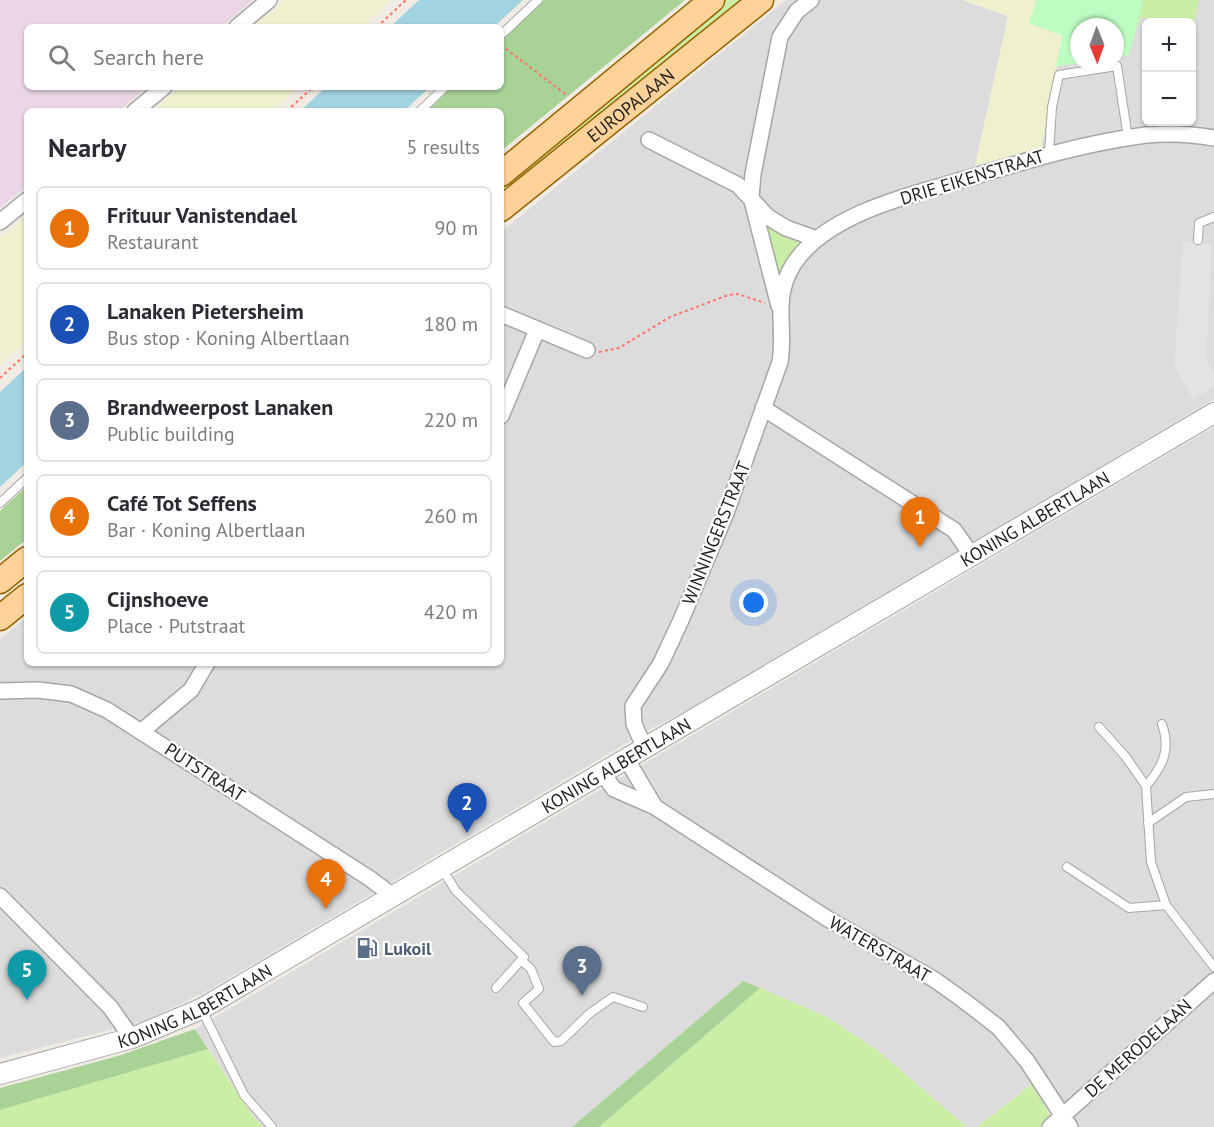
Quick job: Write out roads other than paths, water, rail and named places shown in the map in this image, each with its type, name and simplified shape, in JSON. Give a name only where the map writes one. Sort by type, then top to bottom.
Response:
[{"type":"main road","name":"EUROPALAAN","points":[[504,172],[712,0]]},
{"type":"main road","name":"EUROPALAAN","points":[[504,207],[760,0]]},
{"type":"main road","points":[[0,581],[24,562]]},
{"type":"main road","points":[[0,618],[24,598]]},
{"type":"street","name":"WINNINGERSTRAAT","points":[[645,749],[633,724],[633,706],[661,663],[681,620],[726,513],[780,362],[783,342],[779,307],[751,197],[767,94],[780,37],[797,11],[811,0]]},
{"type":"street","points":[[240,24],[259,3]]},
{"type":"street","points":[[139,108],[160,90]]},
{"type":"street","name":"DRIE EIKENSTRAAT","points":[[817,239],[885,203],[1049,153],[1128,138],[1177,134],[1214,138]]},
{"type":"street","points":[[649,140],[738,185],[768,217],[786,228],[817,239]]},
{"type":"street","points":[[0,222],[24,202]]},
{"type":"street","name":"WINNINGERSTRAAT","points":[[779,307],[794,264],[817,239]]},
{"type":"street","points":[[504,315],[587,350]]},
{"type":"street","points":[[504,409],[537,330]]},
{"type":"street","points":[[763,408],[954,530],[973,557]]},
{"type":"street","name":"KONING ALBERTLAAN","points":[[0,1074],[132,1038],[201,1009],[973,557],[1214,413]]},
{"type":"street","points":[[142,731],[191,690],[205,666]]},
{"type":"street","name":"PUTSTRAAT","points":[[0,690],[71,694],[107,710],[369,878],[393,897]]},
{"type":"street","name":"WATERSTRAAT","points":[[627,760],[655,807]]},
{"type":"street","name":"WATERSTRAAT","points":[[603,774],[614,789],[655,807],[828,919],[935,980],[963,1000],[998,1027],[1028,1061],[1066,1122]]},
{"type":"street","points":[[0,896],[110,1007],[132,1038]]},
{"type":"street","name":"DE MERODELAAN","points":[[1050,1127],[1066,1122],[1214,981]]},
{"type":"lane","points":[[504,32],[538,0]]},
{"type":"lane","points":[[1049,153],[1052,107],[1059,75],[1117,66],[1128,138]]},
{"type":"lane","points":[[423,108],[442,90]]},
{"type":"lane","points":[[1198,240],[1199,223],[1214,217]]},
{"type":"lane","points":[[0,503],[24,481]]},
{"type":"lane","points":[[1146,786],[1160,771],[1168,741],[1162,724]]},
{"type":"lane","points":[[1099,727],[1125,756],[1146,786],[1151,862],[1166,904],[1214,967]]},
{"type":"lane","points":[[1148,824],[1186,797],[1214,794]]},
{"type":"lane","points":[[441,867],[456,891],[524,957],[496,988]]},
{"type":"lane","points":[[1067,867],[1130,908],[1166,904]]},
{"type":"lane","points":[[522,961],[531,969],[539,989],[523,1003],[554,1042],[561,1041],[590,1013],[613,997],[643,1007]]},
{"type":"lane","points":[[201,1009],[244,1095],[272,1127]]},
{"type":"water","points":[[419,0],[523,0],[497,24],[393,24]]},
{"type":"water","points":[[323,90],[427,90],[407,108],[303,108]]},
{"type":"water","points":[[24,370],[24,465],[0,487],[0,392]]},
{"type":"place","name":"Frituur Vanistendael","points":[[920,547]]},
{"type":"place","name":"Lanaken Pietersheim","points":[[467,833]]},
{"type":"place","name":"Café Tot Seffens","points":[[326,909]]},
{"type":"place","name":"Lukoil","points":[[367,948]]},
{"type":"place","name":"Brandweerpost Lanaken","points":[[582,996]]},
{"type":"place","name":"Cijnshoeve","points":[[27,1000]]}]
